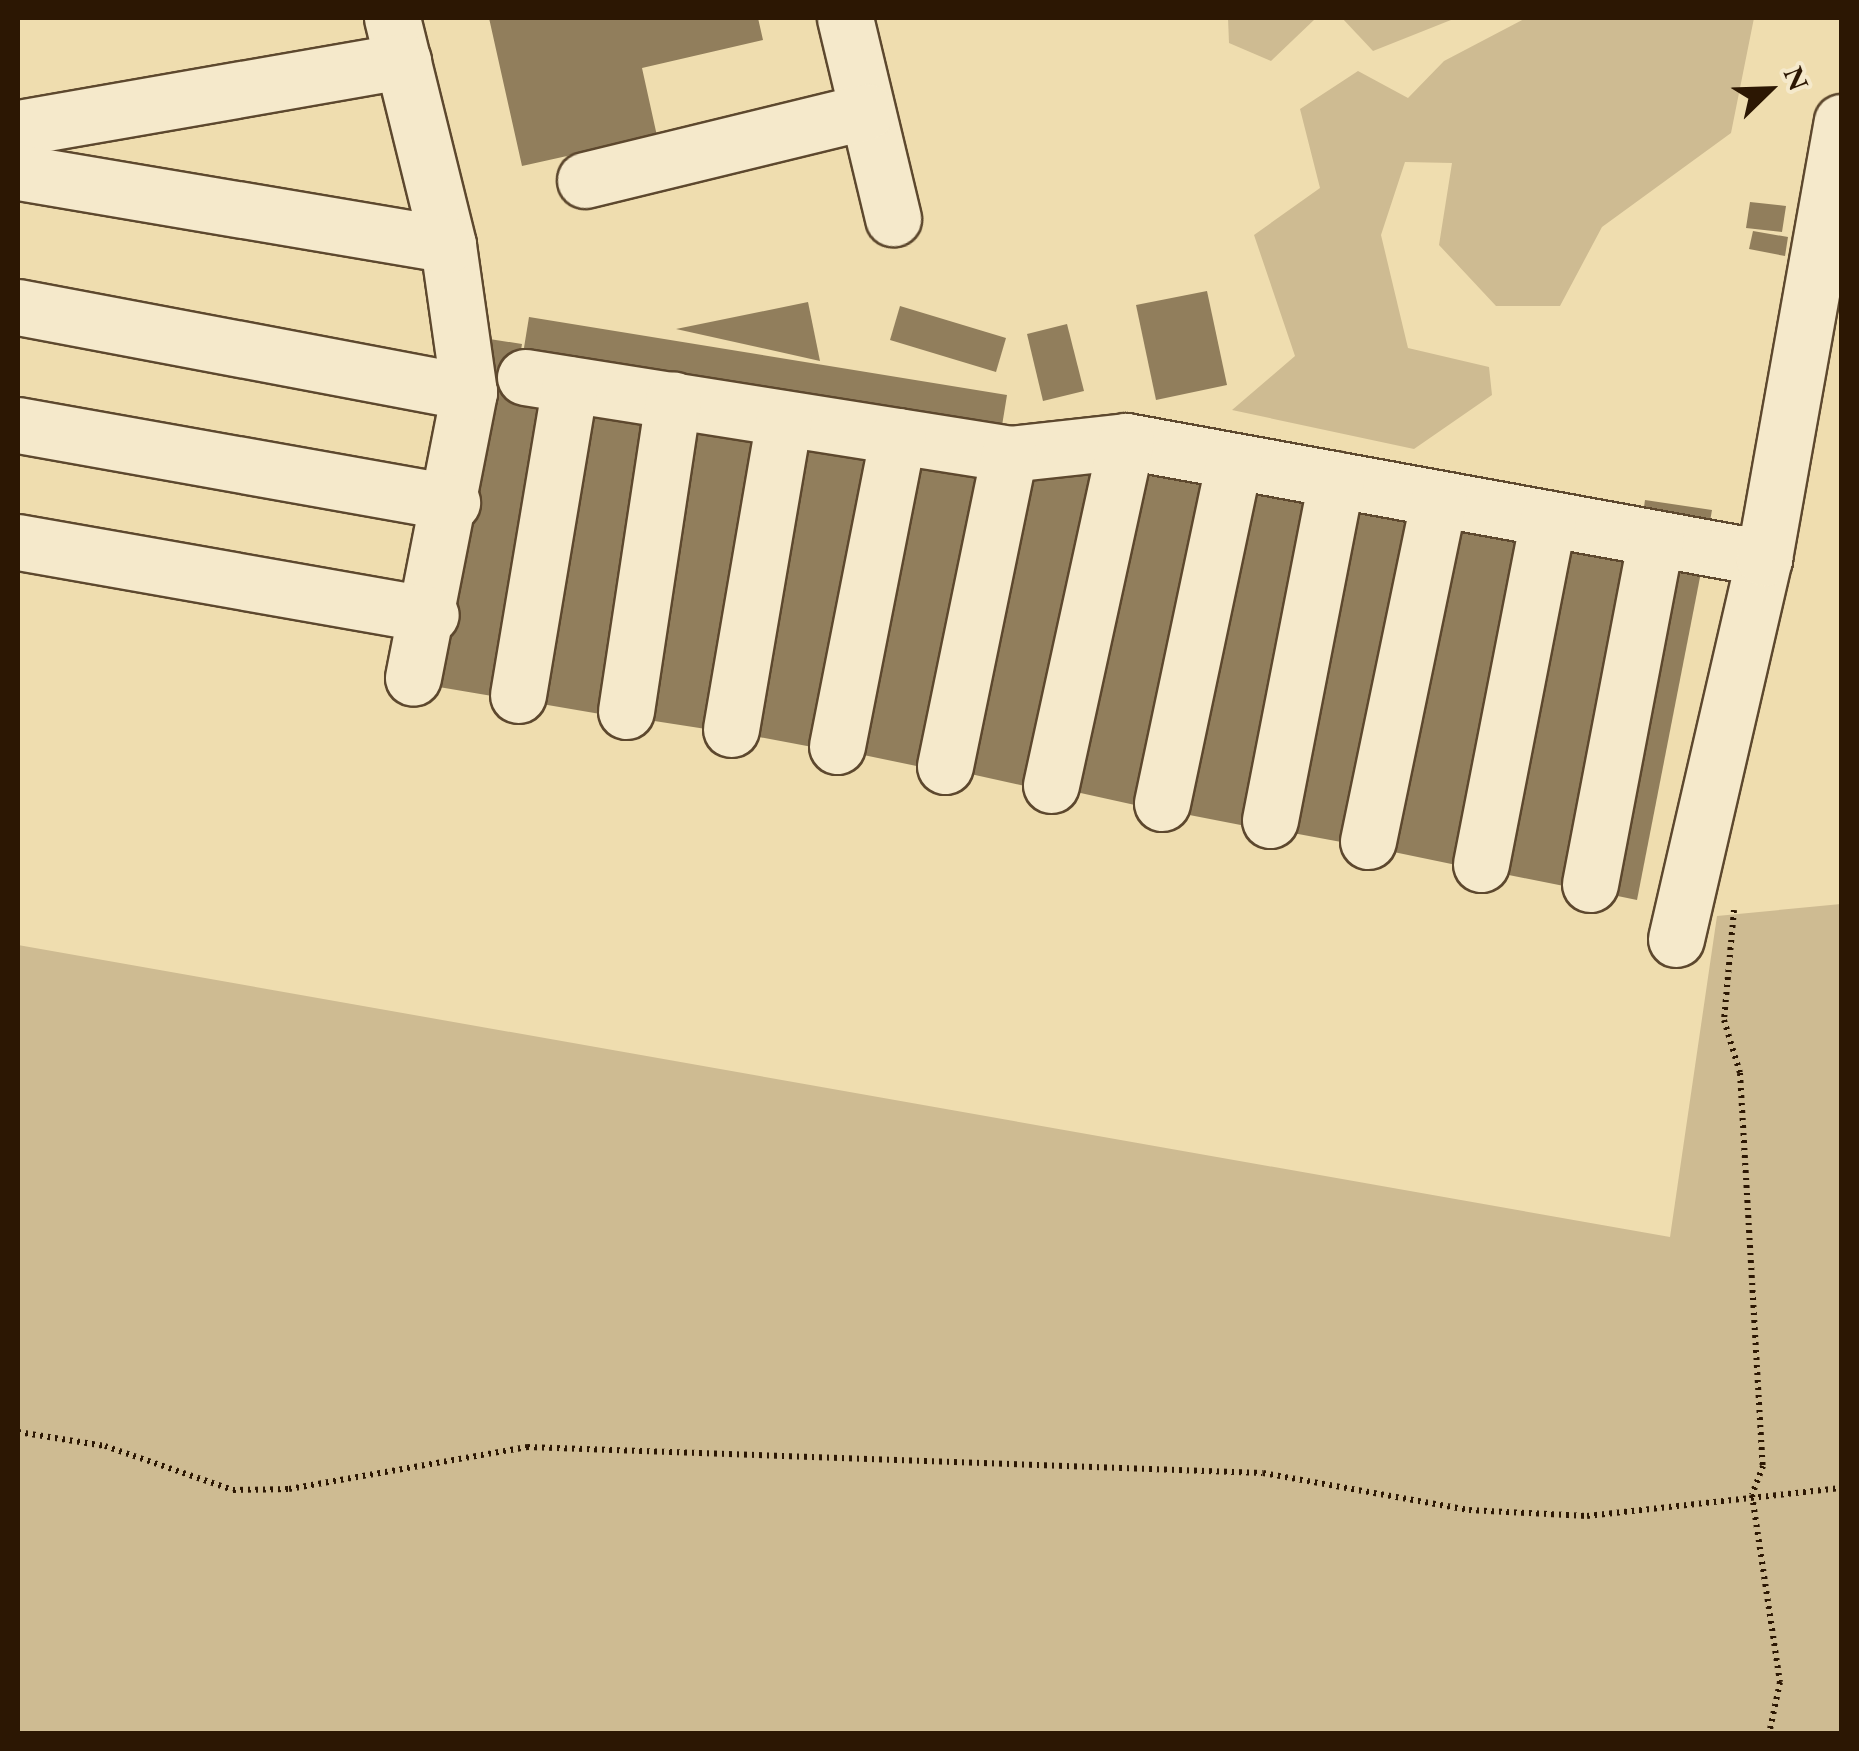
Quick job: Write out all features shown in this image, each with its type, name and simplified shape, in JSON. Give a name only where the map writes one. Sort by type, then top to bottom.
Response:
[{"type":"lane","points":[[845,18],[893,218]]},
{"type":"lane","points":[[18,128],[397,39],[448,245],[468,392],[431,615],[414,678]]},
{"type":"lane","points":[[585,180],[867,111]]},
{"type":"lane","points":[[1676,939],[1834,249],[1842,122]]},
{"type":"lane","points":[[18,172],[448,245]]},
{"type":"lane","points":[[18,307],[468,392]]},
{"type":"lane","points":[[518,695],[548,381],[1008,454],[1126,440],[1764,558]]},
{"type":"lane","points":[[626,711],[672,400]]},
{"type":"lane","points":[[731,730],[784,418]]},
{"type":"lane","points":[[18,425],[452,502]]},
{"type":"lane","points":[[837,746],[898,436]]},
{"type":"lane","points":[[1051,785],[1126,440]]},
{"type":"lane","points":[[946,766],[1008,454]]},
{"type":"lane","points":[[1162,803],[1234,460]]},
{"type":"lane","points":[[1270,820],[1336,479]]},
{"type":"lane","points":[[1368,842],[1438,498]]},
{"type":"lane","points":[[1481,864],[1548,518]]},
{"type":"lane","points":[[1590,884],[1656,539]]},
{"type":"lane","points":[[18,542],[431,615]]},
{"type":"path","points":[[1736,890],[1724,1020],[1742,1092],[1763,1466],[1752,1495],[1780,1682],[1769,1734]]},
{"type":"path","points":[[18,1432],[105,1446],[233,1490],[289,1489],[527,1447],[1263,1472],[1469,1510],[1587,1516],[1842,1488]]},
{"type":"shaded area","points":[[1228,18],[1316,18],[1271,61],[1229,43]]},
{"type":"shaded area","points":[[1342,18],[1456,18],[1373,51]]},
{"type":"shaded area","points":[[1526,18],[1754,18],[1731,133],[1602,227],[1560,306],[1496,306],[1439,245],[1452,163],[1405,162],[1381,235],[1408,348],[1489,367],[1492,395],[1414,449],[1232,410],[1295,356],[1254,235],[1320,188],[1300,109],[1358,71],[1408,98],[1444,61]]},
{"type":"shaded area","points":[[1841,904],[1841,1733],[18,1733],[18,945],[1670,1237],[1717,916]]},
{"type":"building","points":[[489,18],[758,18],[763,40],[642,68],[657,136],[522,166]]},
{"type":"building","points":[[1750,202],[1786,206],[1782,232],[1746,228]]},
{"type":"building","points":[[1753,231],[1788,237],[1785,256],[1749,249]]},
{"type":"building","points":[[1207,291],[1227,385],[1156,400],[1136,305]]},
{"type":"building","points":[[808,302],[820,361],[676,329]]},
{"type":"building","points":[[900,306],[1006,338],[996,372],[890,340]]},
{"type":"building","points":[[529,317],[1007,395],[1000,438],[522,360]]},
{"type":"building","points":[[1067,324],[1084,391],[1043,401],[1027,334]]},
{"type":"building","points":[[483,338],[522,344],[514,394],[552,401],[504,698],[427,685]]},
{"type":"building","points":[[579,404],[662,417],[612,716],[530,702]]},
{"type":"building","points":[[680,426],[764,439],[719,731],[635,718]]},
{"type":"building","points":[[797,442],[877,457],[823,749],[743,734]]},
{"type":"building","points":[[1138,453],[1215,470],[1144,807],[1067,790]]},
{"type":"building","points":[[906,458],[988,475],[931,769],[849,752]]},
{"type":"building","points":[[1026,459],[1103,476],[1034,788],[957,771]]},
{"type":"building","points":[[1241,476],[1317,491],[1251,827],[1174,812]]},
{"type":"building","points":[[1347,496],[1417,510],[1352,844],[1282,831]]},
{"type":"building","points":[[1645,500],[1712,510],[1707,538],[1641,528]]},
{"type":"building","points":[[1448,517],[1530,533],[1466,867],[1384,850]]},
{"type":"building","points":[[1558,539],[1639,555],[1574,888],[1494,872]]},
{"type":"building","points":[[1667,560],[1702,567],[1637,900],[1603,893]]}]
